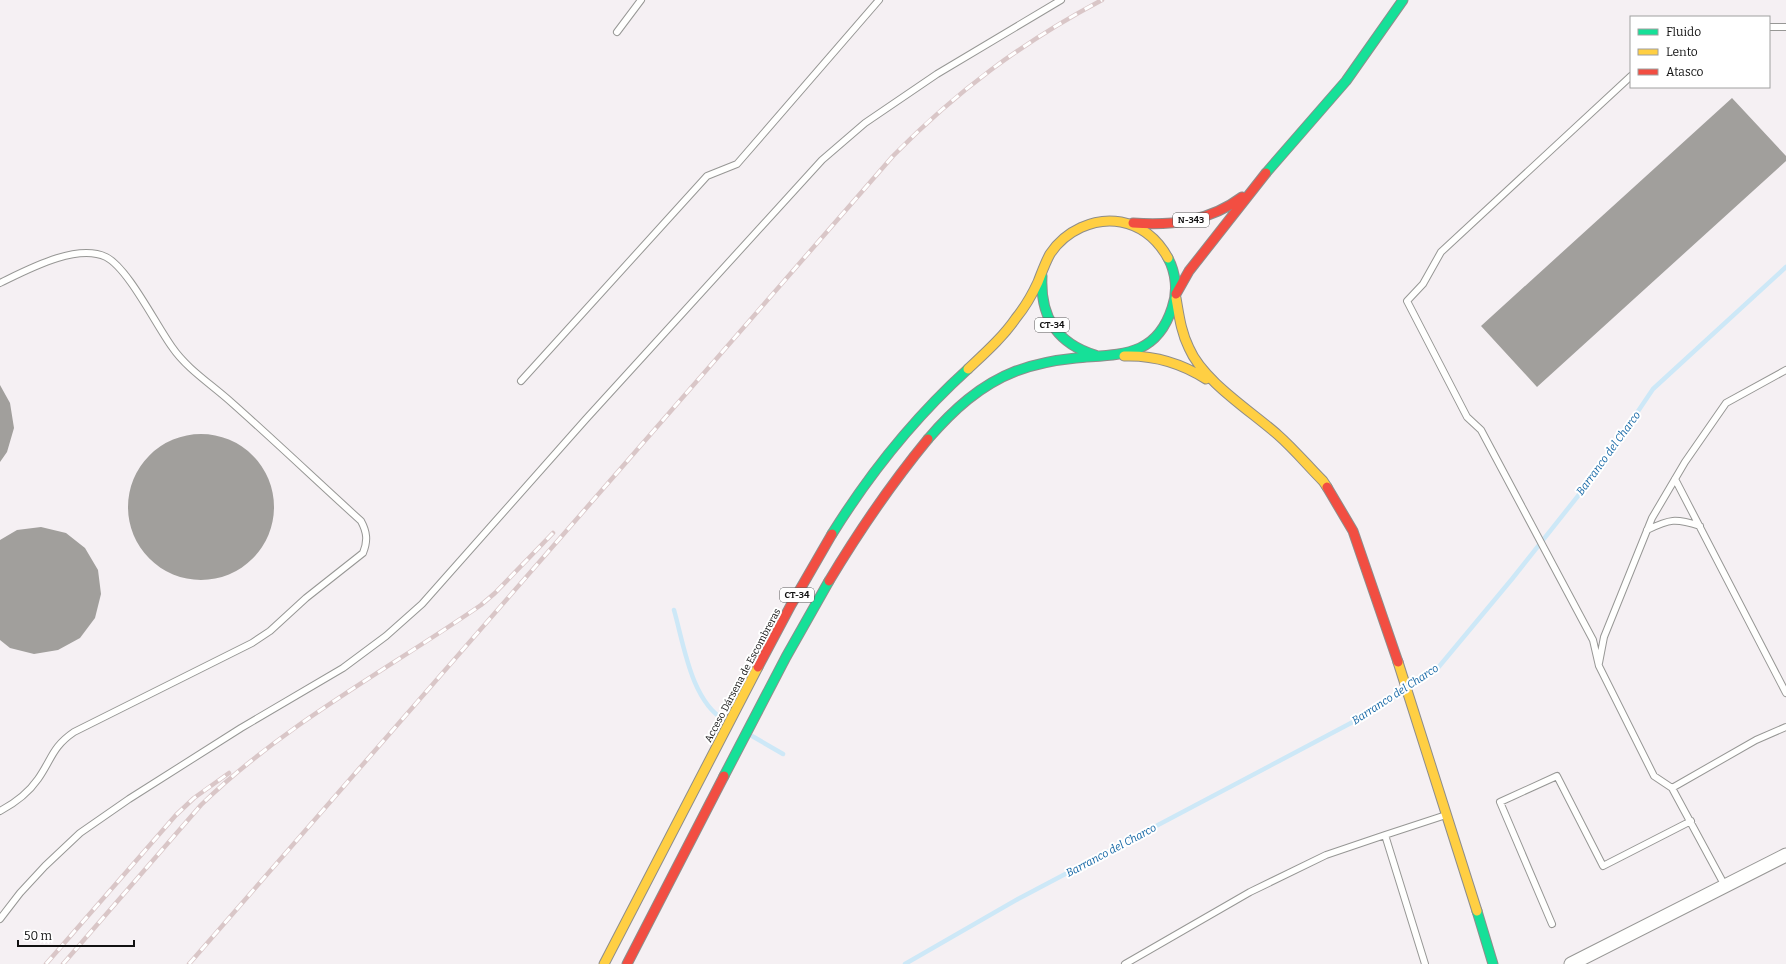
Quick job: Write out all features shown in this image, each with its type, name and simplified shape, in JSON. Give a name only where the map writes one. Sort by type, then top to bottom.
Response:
[{"type":"main road","name":"N-343","points":[[1176,296],[1189,271],[1257,184],[1346,81],[1403,0]]},
{"type":"main road","name":"N-343","points":[[1116,221],[1157,225],[1187,221],[1221,210],[1239,200],[1257,184]]},
{"type":"main road","name":"Acceso Dársena de Escombreras","points":[[604,964],[779,627],[834,530],[874,473],[914,425],[938,398],[996,342],[1013,323],[1027,302],[1045,265],[1056,246],[1072,232],[1088,224],[1116,221],[1133,225],[1144,231],[1160,245],[1172,264],[1175,274],[1176,296],[1170,317],[1159,335],[1142,348],[1125,354],[1115,356],[1093,355],[1076,348],[1060,336],[1053,328],[1044,309],[1041,297],[1041,285],[1045,265]]},
{"type":"main road","points":[[1176,296],[1180,324],[1189,350],[1205,371],[1232,398]]},
{"type":"main road","points":[[1115,356],[1136,355],[1171,361],[1201,376],[1232,398],[1280,436],[1323,481],[1353,531],[1376,594],[1448,815],[1493,964]]},
{"type":"main road","name":"Acceso Dársena de Escombreras","points":[[627,964],[800,631],[851,541],[890,486],[953,411],[982,388],[999,379],[1034,365],[1053,361],[1104,356]]},
{"type":"street","points":[[1571,964],[1786,854]]},
{"type":"lane","points":[[616,32],[641,0]]},
{"type":"lane","points":[[521,381],[707,176],[737,164],[879,0]]},
{"type":"lane","points":[[0,919],[20,893],[45,866],[80,833],[129,799],[241,728],[343,668],[386,636],[422,604],[586,419],[822,160],[865,123],[937,74],[1061,0]]},
{"type":"lane","points":[[1770,26],[1786,27]]},
{"type":"lane","points":[[1630,77],[1442,252],[1423,284],[1407,301],[1466,417],[1481,430],[1593,640],[1599,666],[1654,776],[1672,788],[1725,886]]},
{"type":"lane","points":[[0,283],[34,267],[63,257],[82,253],[96,254],[106,257],[124,272],[153,319],[180,358],[361,521],[365,529],[366,546],[363,553],[306,598],[270,631],[252,643],[74,732],[62,740],[30,789],[0,811]]},
{"type":"lane","points":[[1599,666],[1604,637],[1647,530],[1652,518],[1675,478],[1726,403],[1786,370]]},
{"type":"lane","points":[[1675,478],[1786,692]]},
{"type":"lane","points":[[1647,530],[1667,521],[1683,521],[1700,526]]},
{"type":"lane","points":[[1672,788],[1756,740],[1786,727]]},
{"type":"lane","points":[[1552,924],[1500,802],[1557,776],[1602,866],[1691,821]]},
{"type":"lane","points":[[1125,964],[1250,892],[1326,855],[1448,815]]},
{"type":"lane","points":[[1385,835],[1425,964]]},
{"type":"shaded area","points":[[0,0],[1786,0],[1786,964],[0,964]]},
{"type":"building","points":[[1732,98],[1786,156],[1786,161],[1537,387],[1481,326]]},
{"type":"building","points":[[0,385],[10,403],[14,428],[7,452],[0,462]]},
{"type":"building","points":[[194,434],[208,434],[229,440],[241,446],[253,455],[262,467],[271,486],[274,507],[271,528],[262,547],[253,559],[241,568],[222,577],[208,580],[194,580],[173,574],[161,568],[149,559],[140,547],[131,528],[128,514],[128,500],[134,479],[140,467],[149,455],[161,446],[180,437]]},
{"type":"building","points":[[41,527],[66,533],[85,548],[98,570],[101,594],[95,618],[80,638],[58,650],[34,654],[10,648],[0,640],[0,540],[17,530]]},
{"type":"waterway","name":"Barranco del Charco","points":[[1411,686],[1437,669],[1512,579],[1597,472],[1653,389],[1786,267]]},
{"type":"waterway","points":[[674,610],[690,671],[696,686],[713,711],[724,720]]},
{"type":"waterway","name":"Barranco del Charco","points":[[905,964],[1018,899],[1368,714],[1403,691]]},
{"type":"waterway","points":[[752,736],[783,754]]},
{"type":"railway","points":[[189,964],[893,156],[941,110],[991,70],[1044,33],[1102,0]]},
{"type":"railway","points":[[63,964],[201,805],[233,776],[266,749],[336,699],[481,605],[495,593],[553,533]]},
{"type":"railway","points":[[46,964],[176,815],[194,798],[229,773]]},
{"type":"traffic: fast","points":[[1266,173],[1346,81],[1403,0]]},
{"type":"traffic: fast","points":[[928,439],[947,418],[968,399],[991,383],[1016,371],[1053,361],[1121,354],[1146,345],[1156,336],[1165,324],[1174,302],[1175,283],[1173,270],[1168,258]]},
{"type":"traffic: fast","points":[[1042,276],[1044,304],[1053,326],[1070,343],[1081,350],[1095,355]]},
{"type":"traffic: fast","points":[[832,534],[862,489],[894,447],[948,387],[968,369]]},
{"type":"traffic: fast","points":[[724,776],[786,657],[829,581]]},
{"type":"traffic: fast","points":[[1477,911],[1493,964]]},
{"type":"traffic: slow","points":[[968,369],[994,345],[1011,325],[1031,296],[1050,254],[1056,246],[1072,232],[1091,224],[1101,222],[1111,221],[1129,224],[1149,235],[1164,251],[1168,258]]},
{"type":"traffic: slow","points":[[1176,298],[1186,342],[1205,372],[1216,384],[1284,440],[1327,487]]},
{"type":"traffic: slow","points":[[1124,356],[1146,357],[1167,361],[1197,373],[1206,379]]},
{"type":"traffic: slow","points":[[1398,662],[1477,911]]},
{"type":"traffic: slow","points":[[604,964],[758,667]]},
{"type":"traffic: jam","points":[[1176,294],[1189,271],[1266,173]]},
{"type":"traffic: jam","points":[[1133,223],[1162,224],[1204,217],[1217,212],[1242,197]]},
{"type":"traffic: jam","points":[[829,581],[876,508],[928,439]]},
{"type":"traffic: jam","points":[[1327,487],[1353,531],[1398,662]]},
{"type":"traffic: jam","points":[[758,667],[791,605],[832,534]]},
{"type":"traffic: jam","points":[[627,964],[724,776]]}]
